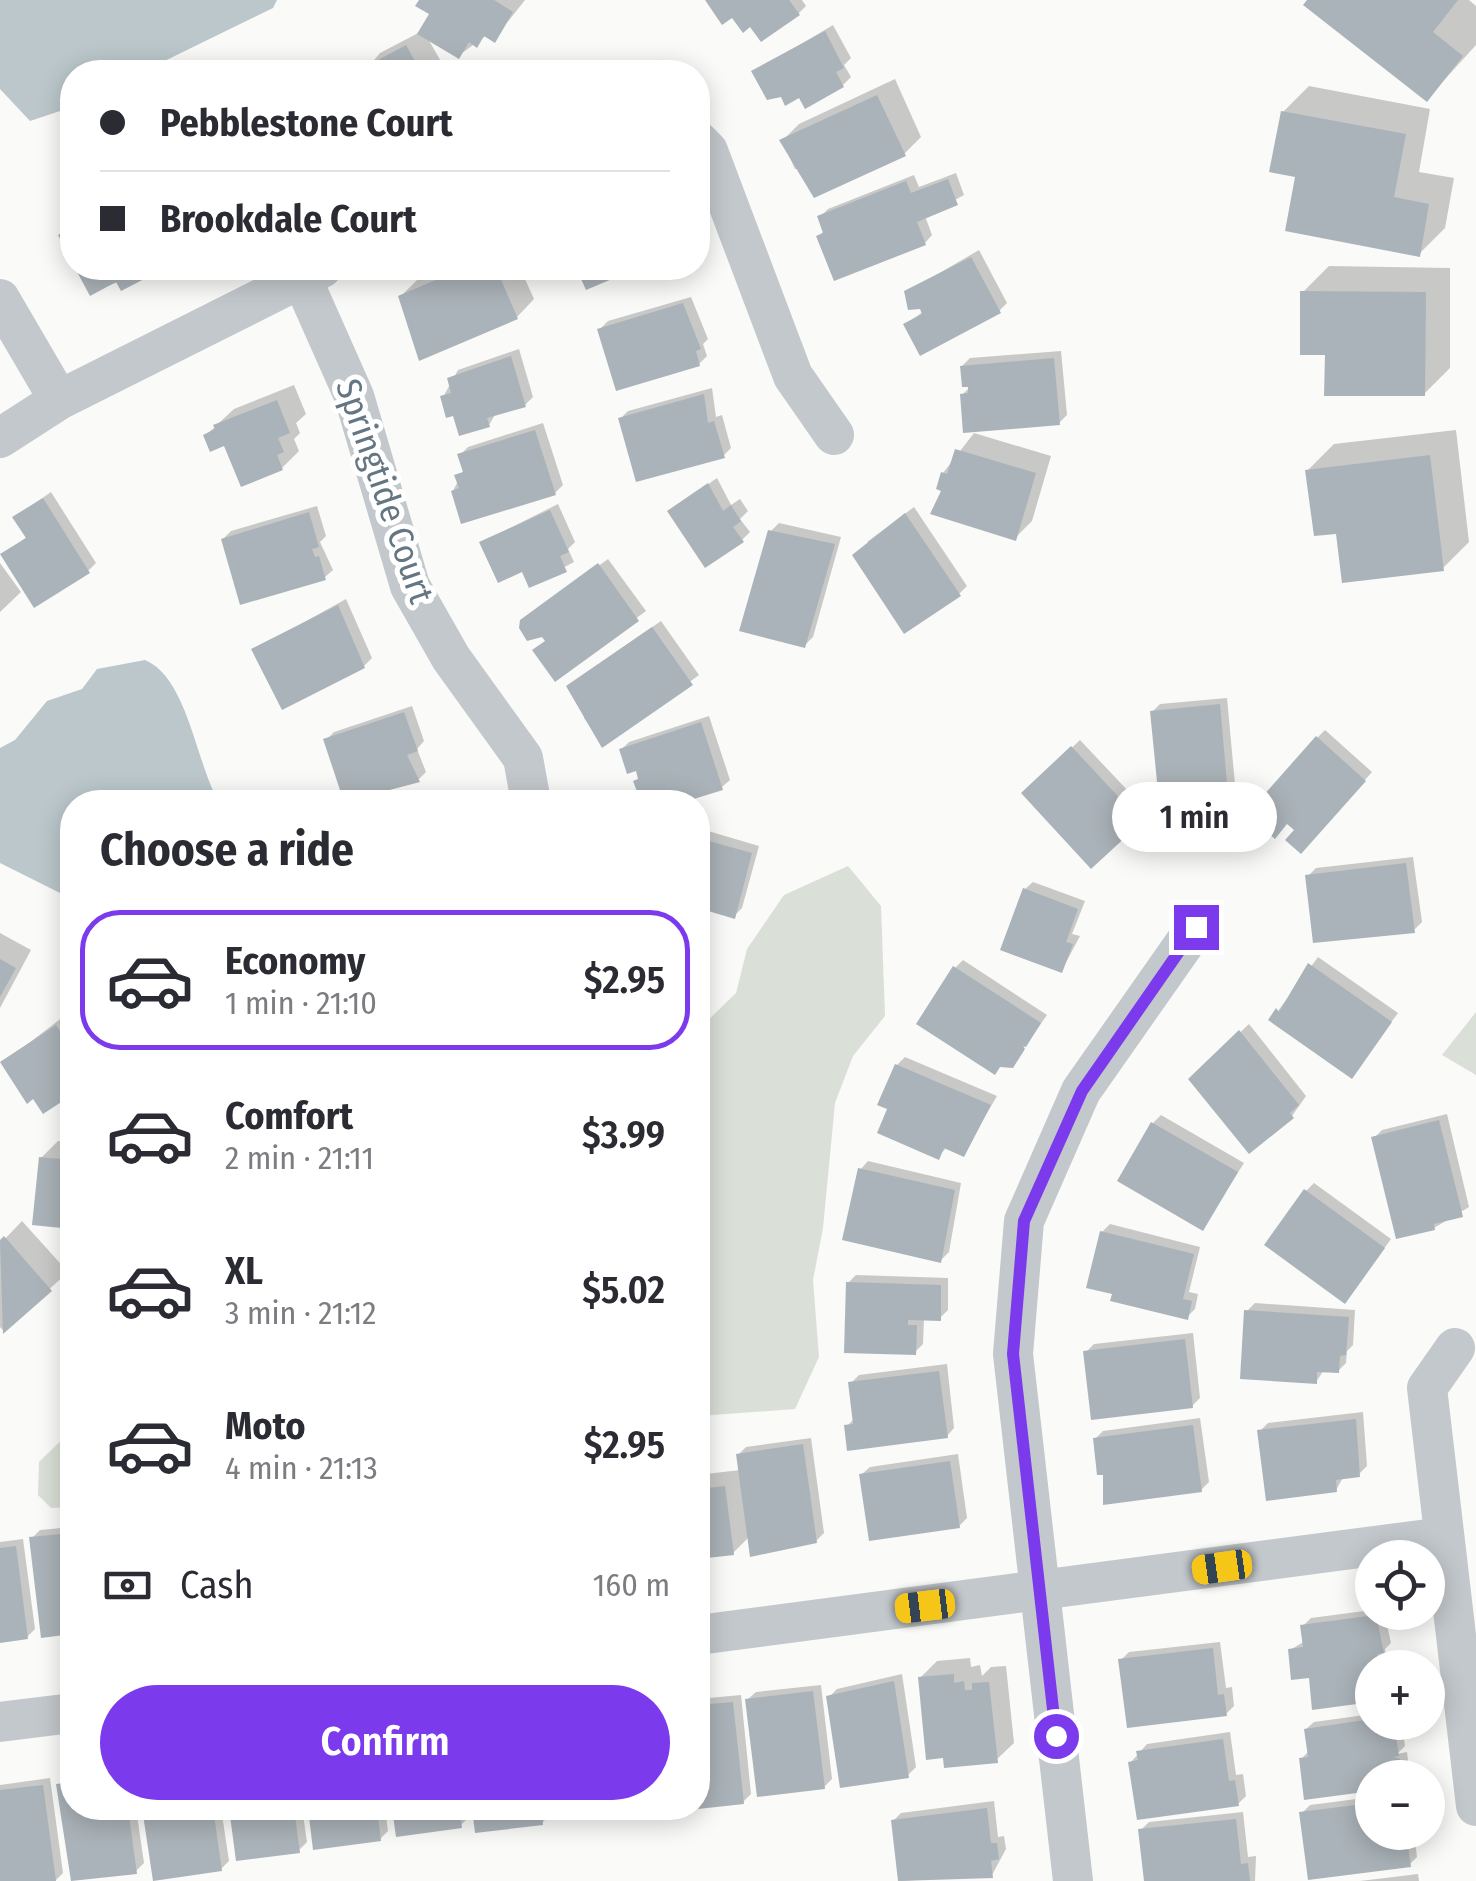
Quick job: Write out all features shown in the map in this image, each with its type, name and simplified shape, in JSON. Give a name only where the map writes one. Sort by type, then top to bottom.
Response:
[{"type":"street","points":[[710,156],[793,376],[834,434]]},
{"type":"street","points":[[0,438],[59,400],[298,280]]},
{"type":"street","name":"Springtide Court","points":[[314,280],[354,396],[410,586],[451,658],[522,758],[529,790]]},
{"type":"street","points":[[0,299],[59,400]]},
{"type":"street","points":[[1073,1881],[1013,1354],[1024,1221],[1082,1091],[1196,927]]},
{"type":"street","points":[[1455,1348],[1426,1388],[1476,1806]]},
{"type":"street","points":[[710,1633],[1443,1537]]},
{"type":"street","points":[[0,1722],[60,1714]]},
{"type":"shaded area","points":[[0,0],[277,0],[273,8],[167,60],[60,60],[60,111],[30,121],[0,89]]},
{"type":"shaded area","points":[[145,660],[160,670],[181,703],[213,790],[60,790],[60,893],[0,863],[0,748],[15,740],[47,701],[82,689],[97,669]]},
{"type":"shaded area","points":[[848,866],[881,906],[885,1016],[853,1056],[835,1103],[823,1228],[813,1280],[819,1357],[795,1409],[710,1415],[710,1018],[736,993],[747,949],[784,895]]},
{"type":"shaded area","points":[[1476,1012],[1476,1075],[1442,1055]]},
{"type":"shaded area","points":[[60,1442],[60,1508],[51,1508],[38,1495],[39,1462]]},
{"type":"building","points":[[419,0],[494,0],[513,12],[495,43],[484,36],[477,48],[469,42],[459,59],[417,34],[429,14],[415,6]]},
{"type":"building","points":[[705,0],[789,0],[800,15],[761,42],[750,27],[743,33],[732,18],[722,25]]},
{"type":"building","points":[[1307,0],[1458,0],[1433,32],[1463,56],[1427,102],[1303,5]]},
{"type":"building","points":[[825,31],[844,68],[836,72],[844,87],[805,109],[799,98],[785,106],[781,97],[767,100],[751,71]]},
{"type":"building","points":[[406,45],[414,60],[378,60]]},
{"type":"building","points":[[877,95],[906,156],[814,198],[779,140]]},
{"type":"building","points":[[1281,111],[1406,134],[1394,197],[1429,204],[1420,257],[1285,231],[1295,177],[1269,172]]},
{"type":"building","points":[[948,179],[958,205],[917,222],[926,245],[834,281],[816,236],[823,233],[817,216],[906,181],[911,193]]},
{"type":"building","points":[[971,257],[1001,313],[920,356],[903,324],[922,314],[920,309],[908,310],[904,291]]},
{"type":"building","points":[[81,280],[142,280],[121,291],[116,282],[90,296]]},
{"type":"building","points":[[436,280],[501,280],[518,319],[419,361],[398,296]]},
{"type":"building","points":[[581,280],[610,280],[586,290]]},
{"type":"building","points":[[1300,291],[1426,292],[1425,396],[1324,396],[1325,355],[1300,355]]},
{"type":"building","points":[[683,303],[701,349],[696,351],[700,366],[616,391],[597,329]]},
{"type":"building","points":[[511,356],[526,407],[487,418],[490,427],[459,436],[453,416],[446,418],[440,396],[451,393],[447,378]]},
{"type":"building","points":[[1054,358],[1060,425],[963,433],[960,394],[968,393],[968,387],[962,387],[960,366]]},
{"type":"building","points":[[704,394],[708,423],[714,421],[725,458],[636,482],[618,418]]},
{"type":"building","points":[[277,400],[290,433],[278,438],[284,452],[277,455],[283,470],[241,487],[224,446],[210,452],[203,435],[215,429],[213,425]]},
{"type":"building","points":[[535,430],[556,495],[461,524],[451,491],[459,488],[454,475],[463,472],[457,454]]},
{"type":"building","points":[[955,449],[1036,473],[1016,541],[930,514],[941,491],[936,489],[941,472],[947,474]]},
{"type":"building","points":[[1430,455],[1444,571],[1342,583],[1336,534],[1314,536],[1305,470]]},
{"type":"building","points":[[708,483],[723,511],[731,505],[741,521],[733,527],[744,542],[705,568],[667,511]]},
{"type":"building","points":[[43,498],[90,573],[34,608],[0,554],[26,538],[12,517]]},
{"type":"building","points":[[550,510],[569,552],[560,556],[567,572],[529,588],[522,572],[498,583],[479,542]]},
{"type":"building","points":[[309,512],[319,547],[312,549],[315,557],[319,556],[326,580],[240,605],[221,539]]},
{"type":"building","points":[[905,513],[961,596],[904,634],[852,555]]},
{"type":"building","points":[[768,530],[835,544],[805,648],[739,631]]},
{"type":"building","points":[[598,563],[639,621],[555,682],[532,650],[545,641],[542,637],[527,641],[519,628],[520,620]]},
{"type":"building","points":[[338,605],[365,668],[282,710],[251,649]]},
{"type":"building","points":[[652,627],[693,685],[602,748],[566,686]]},
{"type":"building","points":[[1220,704],[1229,806],[1160,812],[1150,711]]},
{"type":"building","points":[[404,712],[418,751],[407,755],[420,782],[390,790],[340,790],[323,739]]},
{"type":"building","points":[[701,722],[723,790],[710,794],[710,790],[636,790],[633,781],[638,779],[636,771],[627,774],[619,749]]},
{"type":"building","points":[[1316,736],[1366,781],[1301,854],[1285,840],[1294,830],[1287,824],[1275,839],[1247,814]]},
{"type":"building","points":[[1071,746],[1142,822],[1091,869],[1021,793]]},
{"type":"building","points":[[710,841],[752,853],[735,919],[710,912]]},
{"type":"building","points":[[1406,863],[1415,933],[1313,943],[1305,875]]},
{"type":"building","points":[[1023,888],[1078,909],[1066,942],[1073,944],[1062,973],[1000,950]]},
{"type":"building","points":[[0,959],[16,968],[0,997]]},
{"type":"building","points":[[1308,963],[1392,1022],[1352,1079],[1268,1020],[1276,1008],[1279,1012]]},
{"type":"building","points":[[953,966],[1041,1023],[1026,1047],[1022,1045],[1025,1049],[1013,1068],[1000,1067],[995,1075],[916,1024]]},
{"type":"building","points":[[56,1025],[60,1031],[60,1103],[43,1114],[33,1099],[27,1104],[0,1062]]},
{"type":"building","points":[[1239,1030],[1299,1105],[1290,1113],[1294,1118],[1249,1154],[1188,1079]]},
{"type":"building","points":[[895,1064],[991,1105],[964,1157],[944,1148],[939,1160],[877,1133],[887,1109],[877,1105]]},
{"type":"building","points":[[1439,1120],[1463,1217],[1434,1224],[1435,1230],[1396,1239],[1371,1137]]},
{"type":"building","points":[[1151,1122],[1238,1172],[1203,1231],[1117,1181]]},
{"type":"building","points":[[39,1157],[60,1159],[60,1228],[32,1225]]},
{"type":"building","points":[[858,1168],[955,1190],[941,1263],[842,1240]]},
{"type":"building","points":[[1304,1189],[1385,1248],[1345,1304],[1264,1245]]},
{"type":"building","points":[[1100,1231],[1194,1254],[1183,1299],[1192,1301],[1188,1320],[1110,1301],[1112,1294],[1086,1288]]},
{"type":"building","points":[[4,1236],[52,1291],[3,1334],[0,1240]]},
{"type":"building","points":[[846,1282],[941,1285],[941,1321],[908,1320],[908,1325],[917,1325],[916,1355],[844,1353]]},
{"type":"building","points":[[1244,1310],[1349,1317],[1346,1355],[1340,1356],[1339,1373],[1317,1372],[1317,1384],[1240,1379]]},
{"type":"building","points":[[1185,1339],[1193,1408],[1091,1420],[1083,1351]]},
{"type":"building","points":[[939,1371],[948,1438],[847,1451],[844,1425],[853,1424],[848,1382]]},
{"type":"building","points":[[1356,1419],[1360,1477],[1336,1480],[1337,1492],[1266,1501],[1257,1430]]},
{"type":"building","points":[[1193,1425],[1202,1492],[1103,1505],[1103,1475],[1097,1475],[1093,1438]]},
{"type":"building","points":[[803,1444],[817,1543],[750,1557],[736,1454]]},
{"type":"building","points":[[950,1461],[960,1528],[869,1541],[859,1474]]},
{"type":"building","points":[[725,1486],[734,1555],[710,1558],[710,1488]]},
{"type":"building","points":[[60,1534],[60,1636],[41,1638],[29,1537]]},
{"type":"building","points":[[16,1546],[28,1639],[0,1643],[0,1548]]},
{"type":"building","points":[[1355,1618],[1355,1630],[1379,1630],[1383,1650],[1355,1650],[1355,1704],[1312,1710],[1309,1678],[1291,1680],[1288,1649],[1303,1647],[1300,1625]]},
{"type":"building","points":[[1213,1648],[1218,1695],[1224,1694],[1227,1716],[1127,1728],[1118,1659]]},
{"type":"building","points":[[954,1674],[954,1683],[964,1681],[965,1690],[972,1690],[972,1683],[989,1682],[998,1763],[944,1768],[943,1758],[926,1760],[918,1677]]},
{"type":"building","points":[[894,1681],[909,1778],[840,1788],[826,1696]]},
{"type":"building","points":[[813,1691],[825,1789],[757,1797],[745,1699]]},
{"type":"building","points":[[733,1702],[744,1804],[710,1808],[710,1704]]},
{"type":"building","points":[[1355,1722],[1355,1740],[1397,1740],[1399,1756],[1393,1757],[1400,1760],[1355,1760],[1355,1793],[1304,1800],[1299,1758],[1308,1757],[1304,1729]]},
{"type":"building","points":[[1223,1739],[1229,1781],[1235,1780],[1239,1806],[1137,1820],[1128,1762],[1138,1760],[1136,1751]]},
{"type":"building","points":[[43,1785],[56,1881],[0,1881],[0,1790]]},
{"type":"building","points":[[1355,1805],[1355,1850],[1409,1850],[1411,1867],[1308,1880],[1299,1812]]},
{"type":"building","points":[[987,1808],[991,1843],[997,1843],[999,1859],[991,1861],[993,1878],[898,1881],[891,1820]]},
{"type":"building","points":[[1236,1819],[1241,1864],[1248,1863],[1250,1881],[1144,1881],[1138,1829]]},
{"type":"building","points":[[62,1820],[130,1820],[137,1874],[71,1881]]},
{"type":"building","points":[[144,1820],[215,1820],[222,1871],[153,1881]]},
{"type":"building","points":[[231,1820],[296,1820],[300,1853],[236,1861]]},
{"type":"building","points":[[309,1820],[378,1820],[381,1841],[313,1850]]},
{"type":"building","points":[[394,1820],[461,1820],[462,1828],[396,1837]]},
{"type":"building","points":[[473,1820],[542,1820],[543,1825],[475,1833]]},
{"type":"route","points":[[1056,1736],[1013,1354],[1024,1221],[1082,1091],[1196,927]]}]
